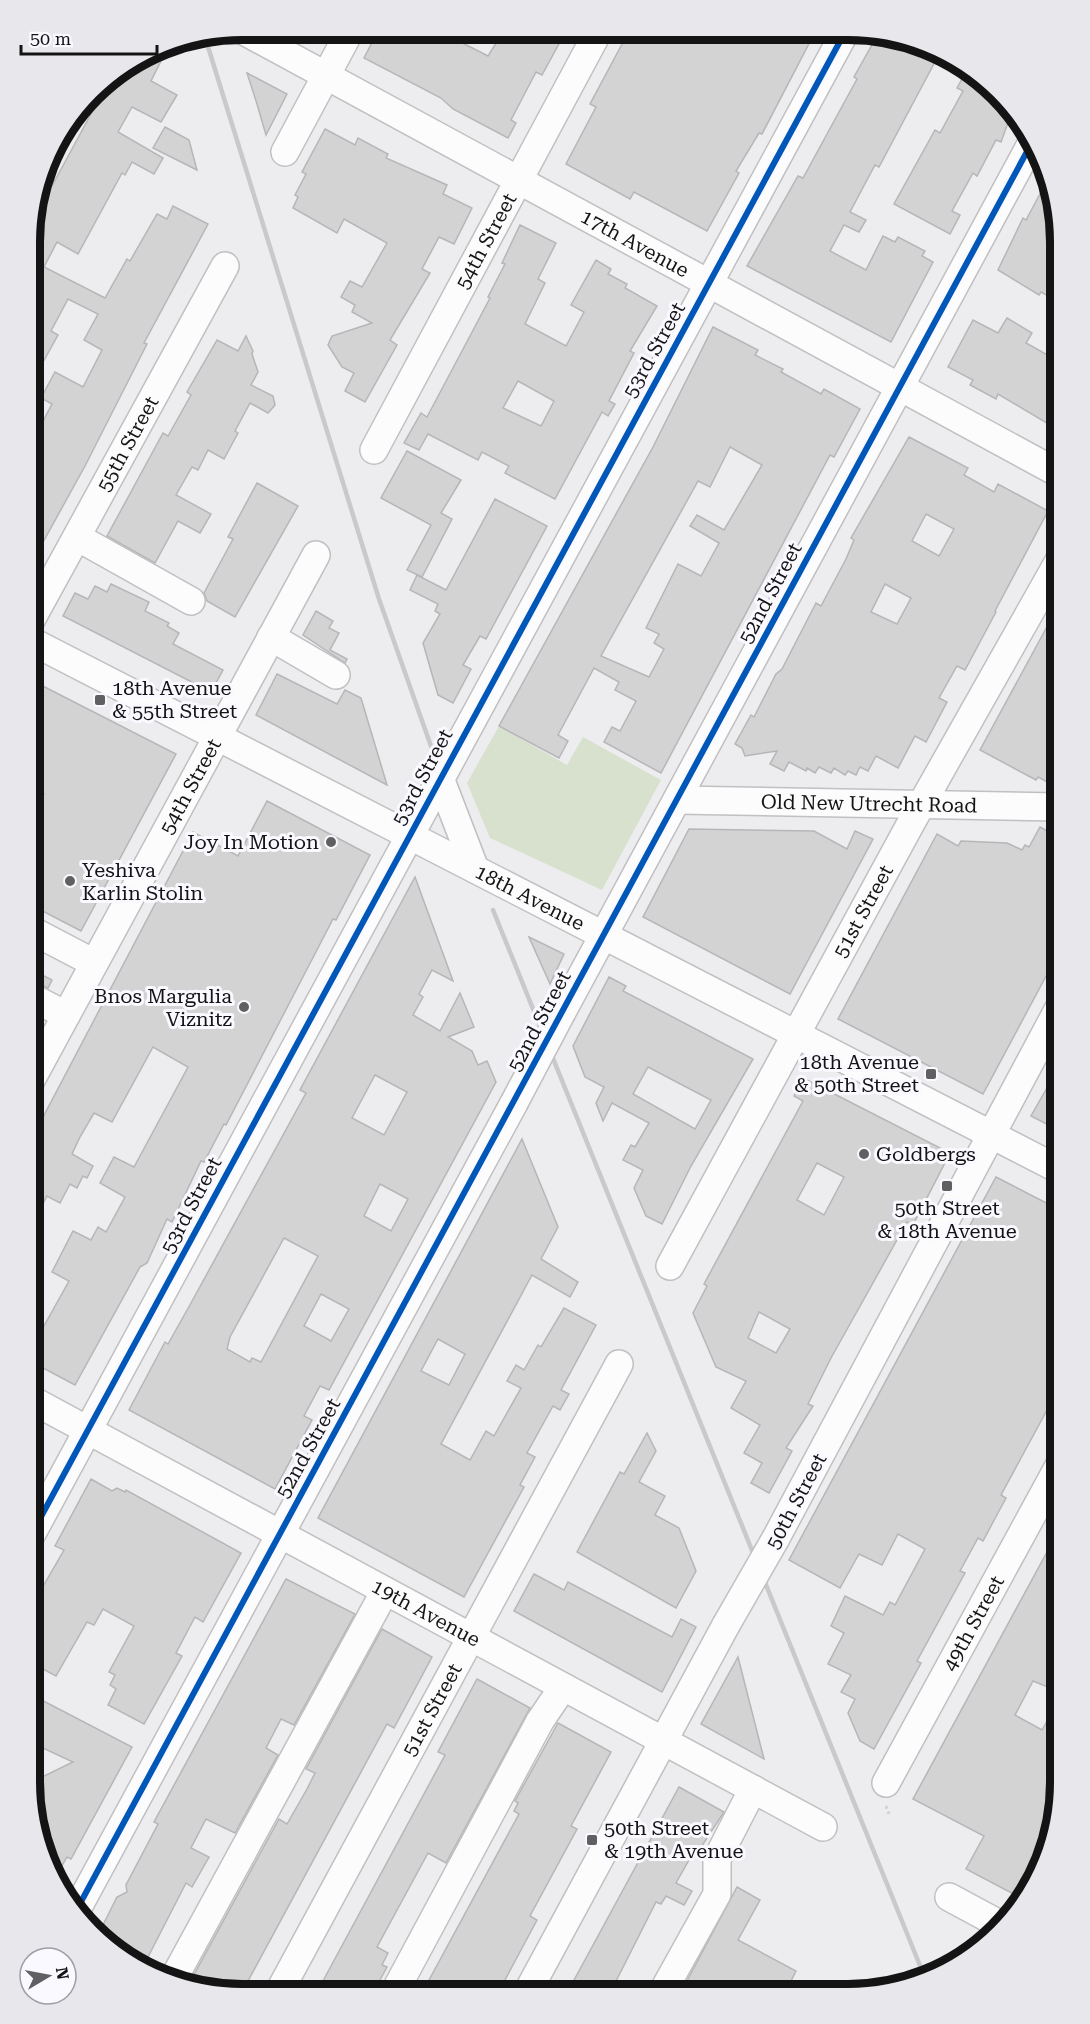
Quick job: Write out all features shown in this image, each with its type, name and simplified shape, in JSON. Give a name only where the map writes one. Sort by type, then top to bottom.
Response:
[{"type":"street","name":"17th Avenue","points":[[262,40],[1050,468]]},
{"type":"street","points":[[285,152],[345,40]]},
{"type":"street","name":"54th Street","points":[[374,450],[594,40]]},
{"type":"street","name":"53rd Street","points":[[40,1519],[841,40]]},
{"type":"street","name":"52nd Street","points":[[81,1902],[1028,151]]},
{"type":"street","name":"55th Street","points":[[40,604],[225,266]]},
{"type":"street","points":[[77,537],[191,601]]},
{"type":"street","name":"54th Street","points":[[40,1063],[316,555]]},
{"type":"street","name":"51st Street","points":[[670,1266],[922,804],[1050,577]]},
{"type":"street","points":[[271,637],[336,675]]},
{"type":"street","name":"18th Avenue","points":[[40,646],[1049,1165]]},
{"type":"street","name":"53rd Street","points":[[440,778],[475,869]]},
{"type":"street","name":"Old New Utrecht Road","points":[[677,800],[1050,807]]},
{"type":"street","points":[[40,935],[94,963]]},
{"type":"street","points":[[40,1002],[66,1015]]},
{"type":"street","name":"50th Street","points":[[532,1984],[726,1625],[776,1538],[1049,1025]]},
{"type":"street","name":"51st Street","points":[[283,1984],[620,1364]]},
{"type":"street","name":"19th Avenue","points":[[40,1404],[823,1827]]},
{"type":"street","name":"49th Street","points":[[886,1783],[1049,1484]]},
{"type":"street","points":[[177,1972],[384,1591]]},
{"type":"street","points":[[399,1984],[540,1721],[563,1687]]},
{"type":"street","points":[[668,1984],[717,1894],[717,1859],[753,1790]]},
{"type":"street","points":[[949,1897],[993,1921]]},
{"type":"green space","points":[[499,726],[567,765],[583,737],[661,780],[602,890],[490,838],[467,783]]},
{"type":"building","points":[[373,40],[457,40],[488,56],[498,40],[561,40],[542,75],[536,72],[511,120],[516,123],[508,138],[453,109],[441,98],[364,58]]},
{"type":"building","points":[[624,40],[811,40],[762,134],[759,133],[736,171],[739,173],[707,231],[634,192],[630,199],[566,164],[596,107],[590,104]]},
{"type":"building","points":[[874,42],[913,51],[936,60],[879,167],[875,165],[850,212],[866,220],[859,232],[844,225],[830,251],[866,270],[883,236],[895,242],[898,237],[925,251],[922,256],[933,262],[891,342],[747,266],[798,176],[803,178],[857,79],[854,77]]},
{"type":"building","points":[[162,59],[151,81],[177,95],[161,122],[132,107],[118,132],[163,158],[154,174],[132,162],[125,175],[122,173],[78,254],[57,242],[44,267],[105,298],[127,259],[130,261],[157,214],[167,219],[173,206],[208,224],[144,343],[147,344],[85,466],[40,548],[40,453],[42,449],[40,448],[40,427],[52,404],[41,398],[55,372],[83,387],[102,350],[84,340],[98,314],[68,299],[51,331],[58,335],[42,364],[40,363],[40,242],[45,198],[97,104],[119,82],[141,68]]},
{"type":"building","points":[[247,73],[287,94],[266,135],[257,104]]},
{"type":"building","points":[[963,77],[981,91],[1008,121],[1001,142],[996,140],[977,176],[973,173],[952,211],[960,215],[950,234],[894,204],[935,130],[940,133],[963,91],[957,88]]},
{"type":"building","points":[[165,127],[189,140],[197,170],[153,148]]},
{"type":"building","points":[[325,129],[355,145],[358,138],[388,154],[386,158],[447,185],[443,194],[472,208],[454,244],[439,237],[422,269],[430,273],[390,340],[397,345],[365,402],[345,391],[354,373],[342,367],[328,345],[332,336],[372,323],[352,312],[355,305],[341,297],[350,281],[362,287],[387,243],[344,219],[337,233],[293,208],[298,197],[295,195],[306,174],[302,172]]},
{"type":"building","points":[[1043,189],[1050,242],[1050,292],[1048,296],[1041,292],[1039,295],[998,270],[1023,218],[1026,220]]},
{"type":"building","points":[[520,225],[556,243],[538,279],[545,283],[525,324],[566,346],[584,312],[571,305],[596,260],[611,269],[608,274],[627,284],[625,288],[657,306],[630,351],[634,353],[609,401],[615,404],[608,416],[602,412],[555,499],[505,473],[509,466],[482,452],[478,460],[428,434],[419,450],[404,443],[421,413],[427,417],[490,298],[488,297],[505,264],[502,263]],"holes":[[[518,381],[554,401],[541,426],[503,408]]]},
{"type":"building","points":[[1007,318],[1032,333],[1026,343],[1050,356],[1050,425],[998,394],[996,399],[970,385],[973,380],[948,367],[973,320],[998,333]]},
{"type":"building","points":[[713,327],[758,350],[755,355],[783,369],[781,372],[821,394],[824,389],[860,409],[834,457],[830,455],[661,773],[604,742],[612,727],[620,731],[636,701],[615,690],[619,682],[594,668],[558,735],[568,741],[559,758],[499,726],[653,447]],"holes":[[[730,447],[762,465],[724,530],[697,515],[690,526],[719,543],[701,576],[678,564],[646,628],[659,634],[654,643],[664,649],[649,677],[601,656],[698,481],[710,487]]]},
{"type":"building","points":[[246,336],[253,351],[258,372],[251,385],[273,396],[275,405],[268,413],[250,403],[235,431],[238,433],[224,459],[208,450],[198,470],[192,467],[176,495],[211,514],[200,533],[178,521],[155,563],[107,536],[163,433],[168,436],[191,395],[187,392],[217,340],[238,351]]},
{"type":"building","points":[[909,437],[968,468],[964,475],[994,492],[998,484],[1048,511],[965,670],[957,666],[939,698],[947,702],[926,742],[915,736],[898,768],[876,756],[868,771],[860,767],[856,775],[848,771],[845,775],[834,768],[831,773],[819,767],[815,773],[789,762],[784,771],[770,764],[777,751],[745,756],[742,748],[735,744],[751,715],[754,717],[776,674],[782,669],[816,603],[821,606],[846,559],[854,540],[851,538]],"holes":[[[926,514],[954,529],[939,556],[912,541]],[[885,584],[911,598],[897,624],[871,612]]]},
{"type":"building","points":[[407,451],[461,480],[441,513],[452,519],[422,577],[407,570],[431,525],[381,498]]},
{"type":"building","points":[[257,483],[298,506],[235,617],[207,601],[204,593],[233,539],[228,537]]},
{"type":"building","points":[[495,499],[547,526],[486,639],[480,636],[463,665],[471,669],[453,703],[438,695],[423,643],[440,614],[435,611],[438,604],[410,590],[417,575],[446,590]]},
{"type":"building","points":[[111,584],[149,602],[145,611],[169,623],[167,626],[179,633],[173,644],[223,670],[211,692],[63,616],[75,593],[88,599],[95,586],[107,592]]},
{"type":"building","points":[[316,611],[333,621],[329,628],[339,633],[330,650],[347,659],[345,663],[303,635]]},
{"type":"building","points":[[1050,623],[1050,783],[1038,777],[1036,780],[980,750]]},
{"type":"building","points":[[277,674],[337,704],[345,690],[361,698],[387,785],[256,715]]},
{"type":"building","points":[[40,685],[176,754],[81,931],[40,910],[40,799],[44,794],[40,792]]},
{"type":"building","points":[[267,801],[370,855],[336,920],[333,919],[226,1125],[224,1124],[204,1162],[201,1161],[172,1222],[167,1219],[147,1263],[140,1267],[75,1385],[40,1366],[40,1333],[69,1281],[52,1272],[73,1231],[91,1240],[98,1227],[106,1232],[125,1197],[100,1183],[114,1157],[134,1167],[188,1067],[153,1047],[112,1122],[94,1113],[80,1137],[72,1154],[93,1166],[87,1178],[83,1176],[77,1188],[70,1184],[60,1203],[47,1196],[40,1210],[40,1123],[193,832],[238,856]]},
{"type":"building","points":[[1040,827],[1050,832],[1050,970],[983,1094],[838,1019],[937,834],[958,846],[961,841],[1007,843],[1022,850],[1025,845],[1029,847]]},
{"type":"building","points":[[689,829],[814,831],[847,849],[855,831],[873,839],[790,994],[643,917]]},
{"type":"building","points":[[415,877],[453,981],[432,970],[419,994],[423,997],[413,1015],[440,1031],[460,993],[474,1027],[448,1037],[472,1051],[478,1065],[487,1061],[496,1082],[329,1390],[320,1386],[304,1416],[312,1420],[275,1489],[129,1410],[165,1342],[168,1344],[191,1303],[306,1093],[300,1090]],"holes":[[[375,1075],[407,1092],[384,1135],[352,1118]],[[380,1184],[408,1199],[391,1231],[364,1216]],[[284,1238],[318,1256],[261,1362],[252,1358],[250,1362],[227,1349],[230,1337]],[[321,1294],[349,1309],[331,1341],[304,1326]]]},
{"type":"building","points":[[529,937],[564,954],[550,984]]},
{"type":"building","points":[[40,974],[52,980],[48,988],[40,985]]},
{"type":"building","points":[[609,977],[626,986],[623,991],[753,1059],[691,1166],[662,1224],[646,1216],[634,1188],[643,1170],[623,1160],[631,1145],[635,1147],[649,1123],[612,1103],[603,1121],[596,1103],[604,1087],[585,1077],[573,1046]],"holes":[[[648,1067],[711,1100],[695,1129],[633,1094]]]},
{"type":"building","points":[[803,1078],[950,1153],[913,1225],[907,1222],[831,1358],[808,1404],[813,1406],[786,1448],[792,1451],[769,1493],[751,1483],[762,1463],[744,1453],[760,1425],[731,1408],[746,1381],[716,1367],[693,1313],[707,1286],[704,1284],[803,1101],[794,1096]],"holes":[[[817,1163],[844,1177],[824,1215],[797,1200]],[[759,1312],[790,1329],[776,1353],[748,1338]]]},
{"type":"building","points":[[1049,1084],[1049,1126],[1031,1116]]},
{"type":"building","points":[[522,1139],[558,1227],[541,1259],[578,1282],[570,1297],[532,1275],[441,1444],[470,1460],[486,1431],[494,1436],[521,1388],[507,1381],[516,1365],[524,1370],[538,1345],[541,1347],[564,1308],[596,1325],[561,1390],[569,1394],[560,1410],[553,1406],[527,1453],[535,1457],[520,1485],[524,1487],[464,1597],[318,1518]],"holes":[[[438,1339],[465,1354],[449,1385],[421,1371]]]},
{"type":"building","points":[[996,1177],[1049,1205],[1049,1406],[1001,1495],[1006,1498],[983,1541],[978,1538],[960,1571],[965,1573],[917,1661],[921,1663],[874,1749],[860,1741],[848,1713],[855,1699],[841,1692],[851,1675],[828,1664],[844,1633],[831,1626],[845,1596],[883,1615],[890,1602],[895,1605],[925,1549],[898,1534],[882,1565],[859,1554],[840,1588],[789,1560]]},
{"type":"building","points":[[647,1433],[656,1451],[639,1482],[665,1496],[655,1515],[679,1528],[696,1571],[676,1608],[577,1552],[620,1472],[624,1474]]},
{"type":"building","points":[[91,1479],[112,1491],[117,1488],[125,1492],[126,1490],[241,1553],[203,1622],[195,1617],[176,1653],[182,1656],[144,1724],[108,1705],[116,1689],[110,1685],[115,1675],[109,1672],[134,1626],[103,1609],[94,1625],[87,1622],[56,1676],[43,1669],[40,1675],[40,1592],[64,1550],[55,1546]]},
{"type":"building","points":[[1049,1548],[1049,1688],[1033,1681],[1015,1715],[1042,1730],[1049,1717],[1048,1808],[1043,1834],[1034,1859],[1015,1895],[966,1869],[984,1836],[913,1799]]},
{"type":"building","points":[[534,1574],[564,1590],[568,1582],[672,1637],[681,1619],[696,1627],[662,1692],[514,1611]]},
{"type":"building","points":[[286,1579],[355,1614],[294,1725],[281,1719],[266,1748],[278,1755],[235,1833],[206,1819],[191,1848],[209,1857],[192,1887],[186,1883],[148,1957],[119,1942],[102,1926],[117,1897],[127,1892],[126,1885],[158,1824],[154,1822]]},
{"type":"building","points":[[382,1629],[432,1657],[394,1728],[387,1724],[246,1984],[192,1977],[279,1819],[287,1824],[307,1789],[315,1773],[306,1769]]},
{"type":"building","points":[[738,1657],[764,1759],[701,1724]]},
{"type":"building","points":[[477,1679],[530,1708],[446,1863],[428,1853],[377,1947],[388,1953],[382,1965],[387,1967],[378,1984],[321,1984],[445,1755],[438,1752]]},
{"type":"building","points":[[40,1699],[132,1747],[71,1859],[67,1857],[60,1869],[47,1834],[42,1808],[41,1782],[44,1776],[73,1762],[40,1747]]},
{"type":"building","points":[[558,1723],[611,1752],[571,1826],[577,1829],[530,1916],[537,1920],[503,1984],[427,1984],[519,1814],[514,1811],[518,1803],[515,1801]]},
{"type":"building","points":[[679,1787],[724,1812],[696,1855],[693,1853],[676,1883],[692,1891],[684,1905],[666,1896],[661,1904],[656,1902],[615,1984],[572,1984]]},
{"type":"building","points":[[737,1887],[760,1900],[738,1940],[796,1971],[790,1984],[685,1984]]},
{"type":"railway","points":[[207,43],[379,599],[432,749]]},
{"type":"railway","points":[[493,910],[922,1969]]},
{"type":"cycle path","points":[[40,1519],[841,40]]},
{"type":"cycle path","points":[[81,1902],[1028,151]]},
{"type":"place","name":"18th Avenue & 55th Street","points":[[100,700]]},
{"type":"place","name":"Joy In Motion","points":[[331,842]]},
{"type":"place","name":"Yeshiva Karlin Stolin","points":[[70,881]]},
{"type":"place","name":"Bnos Margulia Viznitz","points":[[244,1007]]},
{"type":"place","name":"18th Avenue & 50th Street","points":[[931,1074]]},
{"type":"place","name":"Goldbergs","points":[[864,1154]]},
{"type":"place","name":"50th Street & 18th Avenue","points":[[947,1186]]},
{"type":"place","name":"50th Street & 19th Avenue","points":[[592,1840]]}]
